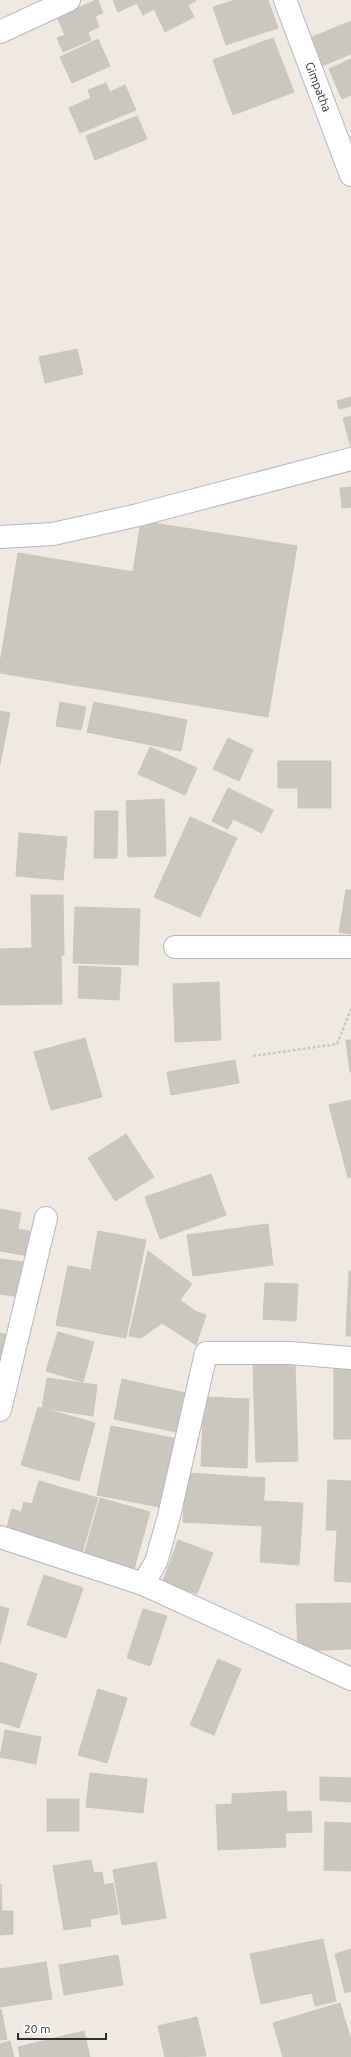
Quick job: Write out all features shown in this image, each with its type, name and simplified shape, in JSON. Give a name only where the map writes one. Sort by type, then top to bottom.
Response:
[{"type":"street","points":[[0,32],[68,0]]},
{"type":"street","name":"Gimpatha","points":[[285,0],[351,175]]},
{"type":"street","points":[[0,538],[52,534],[138,515],[351,459]]},
{"type":"street","points":[[175,947],[351,947]]},
{"type":"street","points":[[0,1410],[46,1218]]},
{"type":"street","points":[[143,1584],[156,1562],[167,1524],[206,1353],[290,1353],[351,1358]]},
{"type":"street","points":[[0,1537],[143,1584],[351,1678]]},
{"type":"path","points":[[253,1056],[337,1044],[351,1009]]},
{"type":"building","points":[[98,0],[103,13],[95,16],[99,27],[88,32],[91,40],[63,52],[57,38],[65,35],[57,17]]},
{"type":"building","points":[[113,0],[196,1],[188,5],[194,17],[165,32],[154,9],[143,15],[137,3],[118,12]]},
{"type":"building","points":[[235,0],[268,0],[278,28],[226,45],[213,7]]},
{"type":"building","points":[[351,21],[351,54],[322,66],[310,38]]},
{"type":"building","points":[[273,38],[294,92],[233,115],[213,60]]},
{"type":"building","points":[[98,39],[110,66],[72,83],[60,57]]},
{"type":"building","points":[[351,59],[351,95],[342,99],[329,69]]},
{"type":"building","points":[[106,83],[110,92],[125,85],[136,110],[80,133],[69,108],[91,98],[88,90]]},
{"type":"building","points":[[137,116],[147,139],[95,160],[86,136]]},
{"type":"building","points":[[77,349],[83,374],[45,383],[39,357]]},
{"type":"building","points":[[351,397],[351,406],[339,409],[337,401]]},
{"type":"building","points":[[351,416],[351,447],[343,418]]},
{"type":"building","points":[[351,487],[351,507],[342,508],[340,488]]},
{"type":"building","points":[[141,521],[297,546],[268,717],[0,673],[0,663],[18,553],[133,572]]},
{"type":"building","points":[[60,702],[86,707],[81,730],[56,726]]},
{"type":"building","points":[[94,702],[187,720],[181,751],[87,732]]},
{"type":"building","points":[[0,711],[10,713],[0,764]]},
{"type":"building","points":[[228,738],[253,750],[239,781],[213,769]]},
{"type":"building","points":[[150,747],[197,768],[185,795],[138,774]]},
{"type":"building","points":[[278,761],[331,761],[331,808],[298,808],[298,788],[278,788]]},
{"type":"building","points":[[228,788],[273,810],[262,833],[233,819],[228,829],[212,821]]},
{"type":"building","points":[[164,799],[166,856],[128,857],[126,801]]},
{"type":"building","points":[[95,811],[118,811],[117,858],[94,858]]},
{"type":"building","points":[[190,817],[237,838],[200,917],[154,897]]},
{"type":"building","points":[[19,833],[67,837],[63,880],[16,876]]},
{"type":"building","points":[[346,890],[351,890],[351,934],[339,932]]},
{"type":"building","points":[[31,895],[63,895],[64,955],[61,955],[62,1004],[0,1005],[0,949],[32,948]]},
{"type":"building","points":[[75,907],[140,909],[138,965],[73,963]]},
{"type":"building","points":[[79,966],[121,968],[119,1000],[78,998]]},
{"type":"building","points":[[219,982],[221,1040],[175,1042],[173,984]]},
{"type":"building","points":[[85,1038],[102,1097],[51,1110],[34,1052]]},
{"type":"building","points":[[346,1040],[351,1040],[351,1072],[350,1072]]},
{"type":"building","points":[[235,1060],[239,1083],[171,1095],[167,1072]]},
{"type":"building","points":[[351,1100],[351,1177],[348,1178],[329,1105]]},
{"type":"building","points":[[126,1134],[154,1177],[115,1201],[88,1158]]},
{"type":"building","points":[[211,1174],[226,1215],[160,1239],[145,1197]]},
{"type":"building","points":[[0,1209],[21,1213],[18,1229],[39,1233],[35,1257],[0,1251]]},
{"type":"building","points":[[268,1224],[273,1265],[193,1276],[187,1235]]},
{"type":"building","points":[[98,1231],[146,1240],[126,1338],[56,1325],[68,1266],[91,1270]]},
{"type":"building","points":[[148,1251],[192,1284],[180,1300],[195,1311],[206,1315],[196,1345],[162,1323],[141,1338],[129,1336]]},
{"type":"building","points":[[0,1259],[31,1263],[26,1298],[0,1294]]},
{"type":"building","points":[[349,1271],[351,1271],[351,1336],[346,1336]]},
{"type":"building","points":[[265,1283],[298,1284],[296,1321],[263,1319]]},
{"type":"building","points":[[58,1332],[94,1342],[83,1382],[46,1371]]},
{"type":"building","points":[[0,1333],[13,1336],[7,1359],[0,1358]]},
{"type":"building","points":[[295,1364],[298,1461],[256,1462],[253,1365]]},
{"type":"building","points":[[334,1367],[351,1367],[351,1439],[334,1439]]},
{"type":"building","points":[[47,1378],[97,1385],[93,1416],[42,1408]]},
{"type":"building","points":[[122,1379],[190,1394],[181,1433],[114,1419]]},
{"type":"building","points":[[204,1397],[249,1399],[247,1468],[201,1466]]},
{"type":"building","points":[[38,1407],[95,1423],[79,1481],[21,1465]]},
{"type":"building","points":[[111,1426],[178,1439],[165,1508],[97,1495]]},
{"type":"building","points":[[186,1473],[265,1478],[262,1526],[183,1522]]},
{"type":"building","points":[[328,1480],[351,1481],[351,1582],[334,1581],[337,1530],[326,1530]]},
{"type":"building","points":[[39,1481],[98,1498],[81,1556],[5,1533],[12,1509],[21,1512],[24,1502],[32,1504]]},
{"type":"building","points":[[100,1498],[150,1512],[134,1569],[84,1555]]},
{"type":"building","points":[[264,1501],[303,1503],[299,1565],[260,1562]]},
{"type":"building","points":[[178,1540],[213,1553],[197,1594],[163,1581]]},
{"type":"building","points":[[44,1575],[83,1588],[66,1638],[27,1625]]},
{"type":"building","points":[[351,1603],[351,1649],[298,1651],[296,1604]]},
{"type":"building","points":[[0,1606],[9,1609],[0,1644]]},
{"type":"building","points":[[143,1609],[167,1616],[150,1666],[127,1658]]},
{"type":"building","points":[[218,1659],[241,1669],[214,1735],[190,1725]]},
{"type":"building","points":[[0,1662],[37,1674],[19,1728],[0,1722]]},
{"type":"building","points":[[98,1689],[127,1698],[107,1763],[78,1755]]},
{"type":"building","points":[[5,1730],[41,1737],[36,1764],[0,1757]]},
{"type":"building","points":[[90,1773],[147,1779],[143,1813],[86,1807]]},
{"type":"building","points":[[320,1777],[351,1778],[351,1802],[320,1800]]},
{"type":"building","points":[[286,1791],[287,1812],[311,1811],[312,1832],[285,1833],[286,1847],[218,1850],[216,1805],[232,1804],[232,1794]]},
{"type":"building","points":[[47,1799],[79,1799],[79,1831],[47,1831]]},
{"type":"building","points":[[325,1822],[351,1823],[351,1871],[324,1870]]},
{"type":"building","points":[[91,1860],[94,1873],[102,1872],[104,1885],[113,1883],[118,1914],[90,1919],[91,1926],[64,1930],[53,1866]]},
{"type":"building","points":[[156,1862],[166,1918],[122,1925],[113,1870]]},
{"type":"building","points":[[1,1884],[2,1911],[13,1911],[13,1934],[0,1935]]},
{"type":"building","points":[[323,1939],[336,2001],[315,2006],[312,1993],[261,2004],[250,1954]]},
{"type":"building","points":[[351,1949],[351,1991],[345,1993],[335,1954]]},
{"type":"building","points":[[118,1955],[123,1985],[64,1995],[59,1965]]},
{"type":"building","points":[[46,1962],[52,1999],[0,2007],[0,1969]]},
{"type":"building","points":[[340,2003],[351,2040],[351,2057],[283,2057],[273,2023]]},
{"type":"building","points":[[1,2009],[7,2039],[0,2040],[0,2010]]},
{"type":"building","points":[[197,2017],[206,2056],[165,2057],[158,2026]]},
{"type":"building","points":[[84,2031],[90,2057],[20,2057],[18,2047]]},
{"type":"building","points":[[10,2041],[14,2057],[0,2057],[0,2044]]}]
